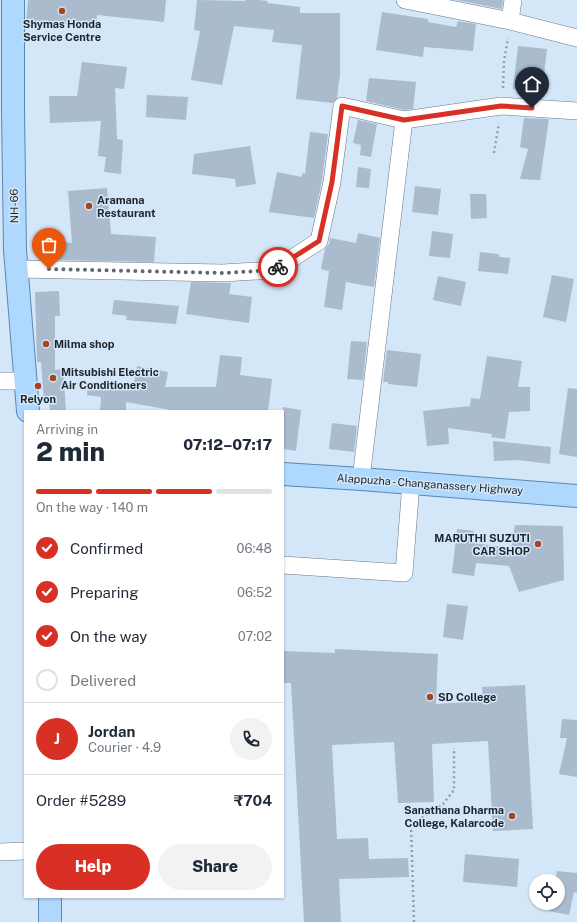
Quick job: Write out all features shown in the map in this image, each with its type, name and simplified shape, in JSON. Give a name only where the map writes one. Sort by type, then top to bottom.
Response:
[{"type":"main road","name":"NH-66","points":[[14,0],[11,256],[28,410]]},
{"type":"main road","name":"Alappuzha - Changanassery Highway","points":[[284,474],[577,496]]},
{"type":"main road","points":[[50,898],[50,922]]},
{"type":"street","points":[[405,0],[510,21],[577,38]]},
{"type":"street","points":[[510,21],[514,0]]},
{"type":"street","points":[[11,256],[223,273],[274,270],[319,241],[332,182],[342,106],[404,120],[501,106],[577,111]]},
{"type":"street","points":[[361,479],[404,120]]},
{"type":"street","points":[[0,381],[25,381]]},
{"type":"street","points":[[284,565],[404,574],[411,483]]},
{"type":"street","points":[[0,852],[24,851]]},
{"type":"path","points":[[414,922],[411,825],[443,804],[454,790],[454,748]]},
{"type":"building","points":[[28,0],[166,0],[164,22],[97,15],[96,27],[26,21]]},
{"type":"building","points":[[197,0],[258,0],[268,1],[267,3],[300,7],[300,13],[340,13],[340,74],[337,98],[333,103],[296,99],[302,45],[272,42],[274,30],[234,26],[222,85],[191,80],[200,31],[194,30]]},
{"type":"building","points":[[456,0],[503,0],[502,9]]},
{"type":"building","points":[[382,12],[428,19],[428,22],[456,27],[458,21],[476,24],[473,51],[424,47],[423,57],[376,50]]},
{"type":"building","points":[[518,46],[547,49],[541,99],[527,98],[528,91],[513,89]]},
{"type":"building","points":[[82,62],[127,67],[124,89],[115,88],[117,139],[123,140],[121,174],[104,172],[106,157],[98,156],[101,121],[50,123],[49,96],[77,96]]},
{"type":"building","points":[[369,78],[416,82],[413,109],[404,110],[366,101]]},
{"type":"building","points":[[147,95],[188,97],[186,120],[146,117]]},
{"type":"building","points":[[524,118],[549,119],[540,180],[520,179],[528,149],[520,147]]},
{"type":"building","points":[[358,120],[377,124],[371,157],[360,155],[361,145],[353,143]]},
{"type":"building","points":[[310,132],[328,134],[322,180],[314,218],[269,212],[277,172],[302,177],[302,173],[305,174]]},
{"type":"building","points":[[250,146],[256,184],[236,187],[235,179],[192,174],[194,154]]},
{"type":"building","points":[[358,167],[371,169],[369,188],[356,187]]},
{"type":"building","points":[[415,186],[441,189],[438,215],[412,212]]},
{"type":"building","points":[[107,188],[111,234],[156,237],[154,262],[51,260],[53,241],[72,243],[68,191]]},
{"type":"building","points":[[470,194],[486,194],[487,218],[471,219]]},
{"type":"building","points":[[432,231],[453,234],[450,258],[429,256]]},
{"type":"building","points":[[358,233],[380,238],[374,287],[346,282],[342,310],[324,307],[329,271],[321,269],[325,249],[329,244],[330,238],[356,243]]},
{"type":"building","points":[[480,252],[499,254],[499,257],[510,258],[508,274],[478,271]]},
{"type":"building","points":[[552,275],[574,279],[566,322],[543,317]]},
{"type":"building","points":[[438,276],[466,282],[461,306],[433,300]]},
{"type":"building","points":[[191,282],[231,283],[229,294],[252,297],[249,323],[186,314]]},
{"type":"building","points":[[59,291],[60,316],[55,316],[55,370],[63,369],[66,410],[50,410],[49,402],[44,402],[41,362],[37,362],[35,292]]},
{"type":"building","points":[[114,300],[179,306],[176,324],[126,320],[127,316],[112,314]]},
{"type":"building","points":[[351,341],[367,342],[363,380],[347,379]]},
{"type":"building","points":[[387,350],[421,354],[417,387],[388,384],[388,382],[383,382]]},
{"type":"building","points":[[220,355],[242,357],[240,375],[272,379],[268,410],[171,410],[126,402],[126,410],[100,410],[101,397],[87,395],[88,386],[133,388],[137,366],[168,372],[165,387],[216,387]]},
{"type":"building","points":[[487,356],[522,361],[518,387],[530,387],[530,411],[509,412],[505,439],[491,437],[492,434],[448,428],[449,444],[427,446],[423,411],[470,406],[471,398],[480,399]]},
{"type":"building","points":[[568,388],[577,389],[577,457],[559,454]]},
{"type":"building","points":[[283,407],[301,410],[296,451],[284,449]]},
{"type":"building","points":[[332,423],[357,426],[354,452],[329,449]]},
{"type":"building","points":[[493,441],[551,447],[550,464],[518,460],[494,461]]},
{"type":"building","name":"MARUTHI SUZUTI CAR SHOP","points":[[515,525],[563,526],[564,580],[519,592],[509,566],[476,563],[474,576],[452,573],[457,529],[474,531],[473,543],[511,548]]},
{"type":"building","points":[[447,604],[468,606],[463,640],[443,637]]},
{"type":"building","name":"Sanathana Dharma College, Kalarcode","points":[[335,649],[438,654],[436,704],[483,701],[482,687],[525,685],[533,829],[493,831],[488,741],[432,744],[434,802],[398,803],[394,742],[332,745],[337,839],[368,838],[369,859],[408,858],[409,877],[339,879],[341,922],[304,922],[291,683],[284,683],[284,651],[335,653]]},
{"type":"building","points":[[562,719],[577,720],[577,777],[559,774],[567,738],[560,738]]},
{"type":"building","points":[[465,854],[519,859],[517,887],[463,882]]},
{"type":"building","points":[[557,871],[577,873],[577,893],[574,892],[569,915],[549,911],[565,910],[565,874],[556,874]]},
{"type":"way so far","points":[[49,269],[223,273],[274,270],[278,267]]},
{"type":"place","name":"Shymas Honda Service Centre","points":[[62,11]]},
{"type":"place","name":"Aramana Restaurant","points":[[89,206]]},
{"type":"place","name":"Milma shop","points":[[46,344]]},
{"type":"place","name":"Mitsubishi Electric Air Conditioners","points":[[53,378]]},
{"type":"place","name":"Relyon","points":[[38,386]]},
{"type":"place","name":"MARUTHI SUZUTI CAR SHOP","points":[[538,544]]},
{"type":"place","name":"SD College","points":[[430,697]]},
{"type":"place","name":"Sanathana Dharma College, Kalarcode","points":[[512,816]]},
{"type":"route","points":[[278,267],[319,241],[332,182],[342,106],[404,120],[501,106],[532,108]]}]
